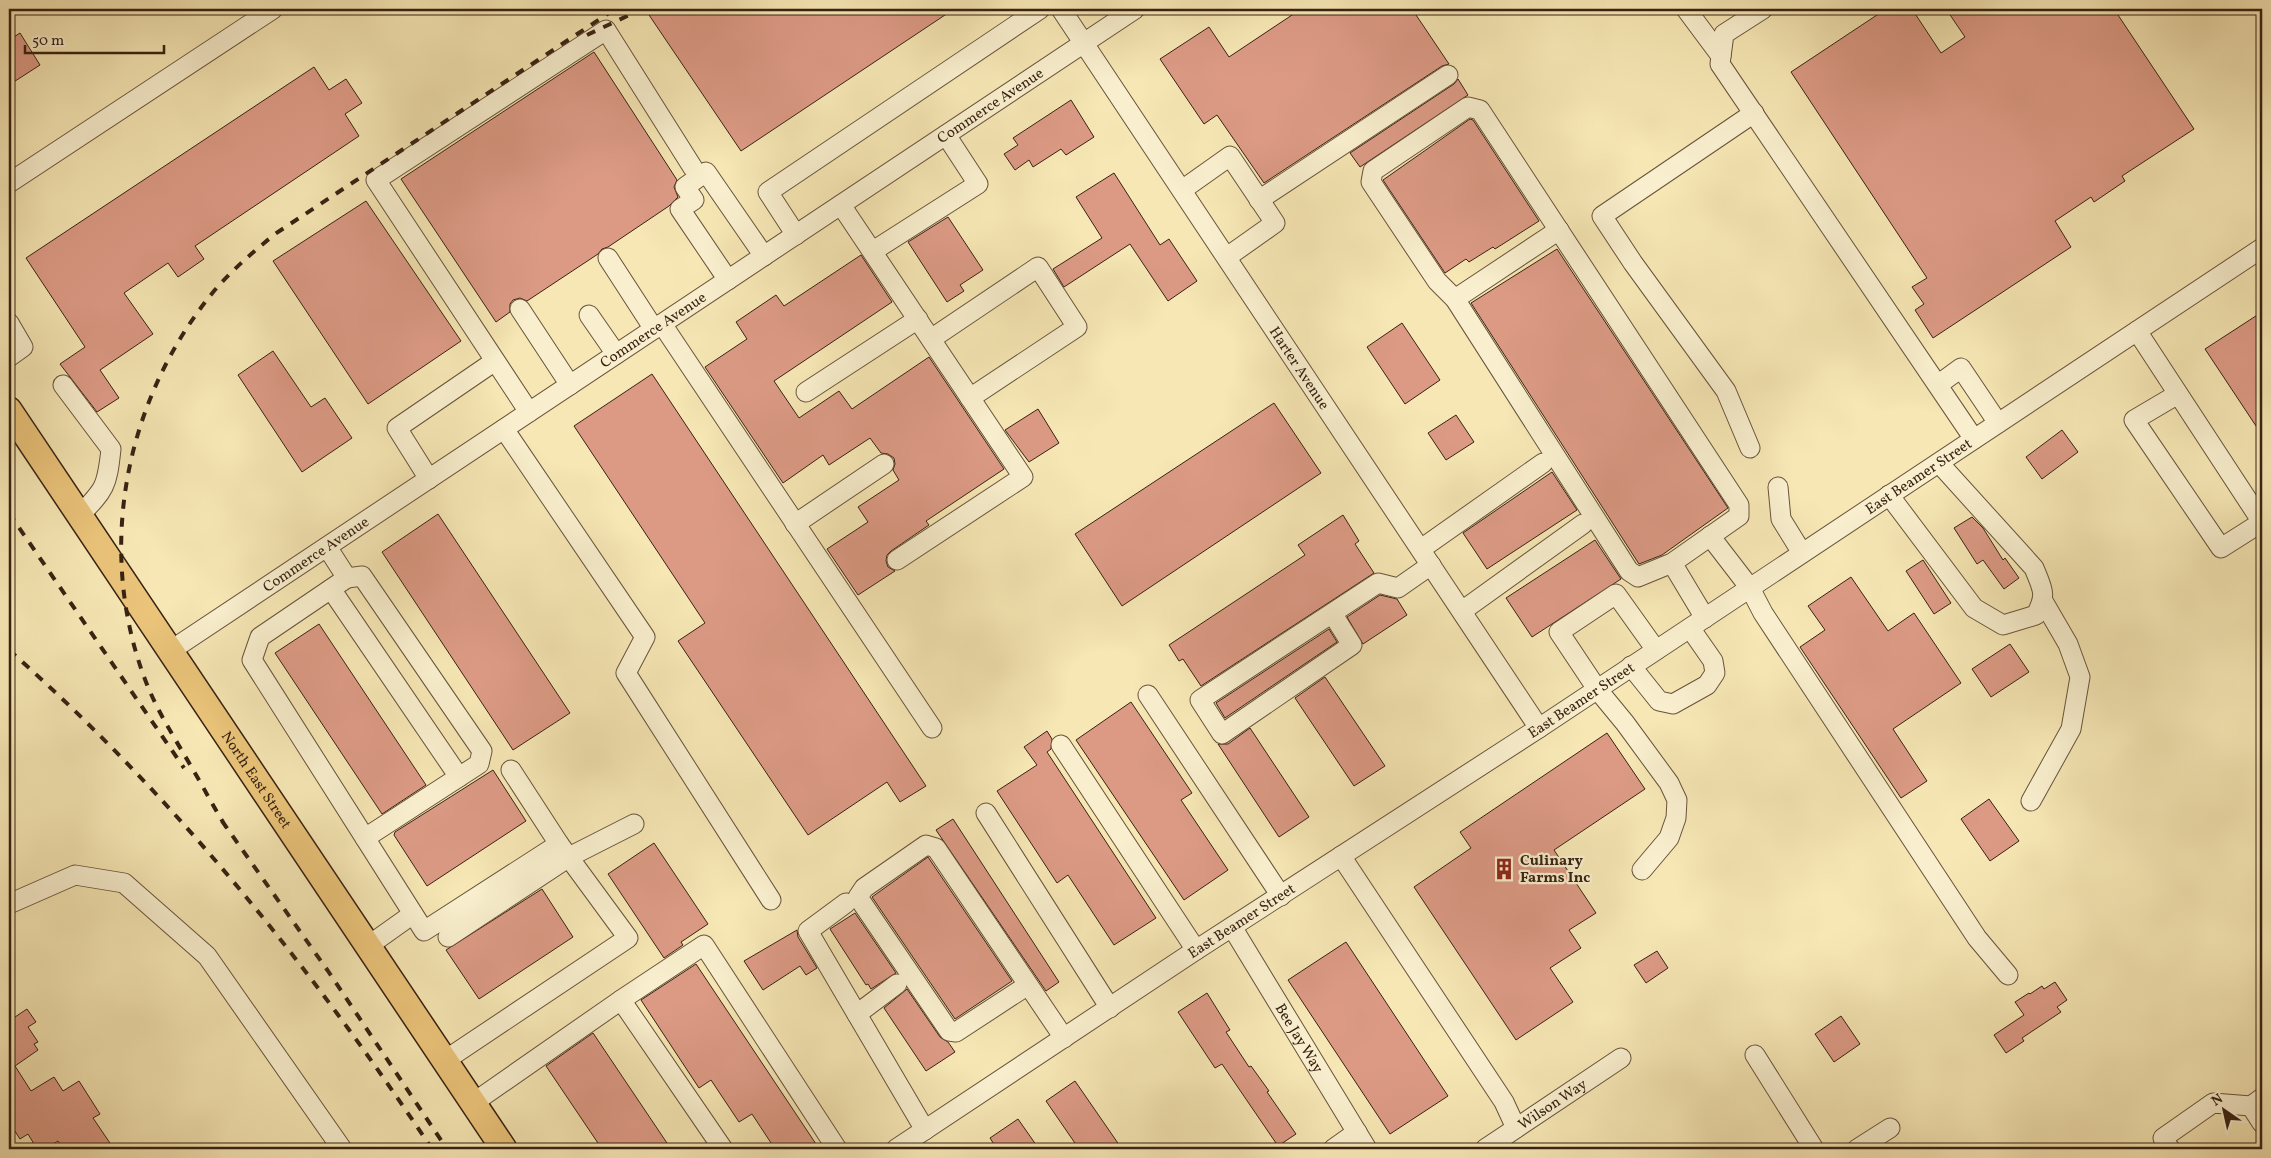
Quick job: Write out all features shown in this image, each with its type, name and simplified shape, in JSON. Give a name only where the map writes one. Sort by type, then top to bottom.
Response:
[{"type":"main road","name":"North East Street","points":[[9,410],[504,1149]]},
{"type":"street","points":[[9,183],[273,9]]},
{"type":"street","points":[[796,235],[768,192],[1040,9]]},
{"type":"street","name":"Harter Avenue","points":[[1061,9],[1539,728]]},
{"type":"street","name":"Commerce Avenue","points":[[170,651],[1135,9]]},
{"type":"street","points":[[1686,9],[1721,56]]},
{"type":"street","points":[[1763,9],[1724,34],[1720,64],[1939,384],[1974,439]]},
{"type":"street","points":[[529,412],[376,180],[606,30],[692,168]]},
{"type":"street","points":[[1259,200],[1448,75]]},
{"type":"street","points":[[1468,108],[1480,110],[1739,505],[1739,516],[1672,563],[1638,577],[1628,571],[1455,299],[1437,281],[1370,182],[1373,171],[1468,108]]},
{"type":"street","points":[[1750,448],[1726,391],[1633,263],[1602,216],[1754,113]]},
{"type":"street","points":[[872,251],[978,184],[946,135]]},
{"type":"street","points":[[1182,190],[1230,156],[1275,223],[1227,257]]},
{"type":"street","points":[[728,280],[680,209],[694,200],[685,187],[706,172],[764,256]]},
{"type":"street","points":[[841,205],[1023,477],[898,560]]},
{"type":"street","points":[[1455,299],[1559,230]]},
{"type":"street","name":"East Beamer Street","points":[[896,1149],[1196,950],[1539,728],[2262,248]]},
{"type":"street","points":[[608,258],[795,524],[932,728]]},
{"type":"street","points":[[931,339],[1038,267],[1077,326],[970,398]]},
{"type":"street","points":[[520,309],[570,385]]},
{"type":"street","points":[[589,315],[616,354]]},
{"type":"street","points":[[806,392],[918,319]]},
{"type":"street","points":[[9,323],[23,347],[9,357]]},
{"type":"street","points":[[2137,331],[2262,522],[2221,548],[2134,420],[2178,394]]},
{"type":"street","points":[[429,479],[398,428],[495,361]]},
{"type":"street","points":[[1939,384],[1961,368],[1998,423]]},
{"type":"street","points":[[63,385],[112,449],[108,478],[102,492],[79,516]]},
{"type":"street","points":[[504,429],[645,638],[626,673],[771,900]]},
{"type":"street","points":[[1939,462],[2034,568],[2042,588],[2043,601],[2068,644],[2080,677],[2071,729],[2031,801]]},
{"type":"street","points":[[1420,549],[1543,463]]},
{"type":"street","points":[[795,524],[884,464]]},
{"type":"street","points":[[1778,487],[1781,520],[1802,553]]},
{"type":"street","points":[[1889,495],[1974,608],[2003,625],[2036,616],[2043,601]]},
{"type":"street","points":[[1462,611],[1583,524]]},
{"type":"street","points":[[1710,536],[1750,588],[1763,612],[1978,938],[2008,975]]},
{"type":"street","points":[[327,547],[347,578]]},
{"type":"street","points":[[1631,666],[1659,700],[1673,704],[1707,684],[1715,673],[1713,661],[1698,622],[1672,563]]},
{"type":"street","points":[[1332,613],[1352,645],[1222,734],[1200,700],[1332,613],[1378,583],[1398,588],[1431,564]]},
{"type":"street","points":[[365,838],[479,764],[482,751],[362,576],[347,578],[260,637],[252,660],[424,931],[564,851],[634,824]]},
{"type":"street","points":[[331,589],[459,777]]},
{"type":"street","points":[[1642,870],[1668,838],[1676,818],[1677,800],[1669,782],[1626,723],[1597,689],[1559,632],[1616,594],[1656,650]]},
{"type":"street","points":[[1148,694],[1281,896]]},
{"type":"street","points":[[1061,745],[1196,950]]},
{"type":"street","points":[[444,1061],[628,938],[564,851],[511,770]]},
{"type":"street","points":[[986,813],[1110,1008]]},
{"type":"street","points":[[1028,985],[956,1032],[949,1031],[858,897],[864,888],[926,845],[936,848],[1064,1038]]},
{"type":"street","points":[[448,937],[564,851]]},
{"type":"street","points":[[1341,856],[1504,1102],[1516,1128]]},
{"type":"street","points":[[9,904],[75,875],[124,883],[207,956],[342,1149]]},
{"type":"street","points":[[846,903],[808,931],[925,1130]]},
{"type":"street","points":[[368,946],[413,914]]},
{"type":"street","name":"Bee Jay Way","points":[[1232,927],[1367,1149]]},
{"type":"street","points":[[473,1103],[704,945],[837,1149]]},
{"type":"street","points":[[857,1014],[897,984]]},
{"type":"street","points":[[621,1000],[723,1149]]},
{"type":"street","points":[[1754,1055],[1814,1149]]},
{"type":"street","name":"Wilson Way","points":[[1485,1149],[1621,1058]]},
{"type":"street","points":[[2170,1149],[2163,1138],[2213,1104],[2257,1102],[2262,1123]]},
{"type":"street","points":[[1857,1149],[1890,1128]]},
{"type":"street","points":[[1333,1149],[1357,1132]]},
{"type":"building","points":[[658,9],[954,9],[741,151],[649,15]]},
{"type":"building","points":[[1301,9],[1412,9],[1449,64],[1442,66],[1264,183],[1217,115],[1204,124],[1160,59],[1209,27],[1229,57]]},
{"type":"building","points":[[1886,9],[1912,9],[1941,53],[1965,37],[1946,9],[2114,9],[2194,129],[2122,176],[2125,181],[2094,202],[2091,197],[2055,221],[2071,247],[1933,338],[1915,310],[1924,304],[1912,287],[1927,278],[1791,72]]},
{"type":"building","points":[[20,33],[40,65],[9,85],[9,40]]},
{"type":"building","points":[[594,52],[677,180],[674,187],[678,197],[669,206],[608,247],[602,249],[598,254],[527,301],[520,298],[513,300],[510,304],[510,312],[496,322],[401,179]]},
{"type":"building","points":[[314,67],[329,90],[346,79],[362,103],[345,114],[359,136],[195,246],[204,259],[178,277],[168,263],[124,293],[153,334],[100,370],[119,398],[97,412],[60,364],[85,347],[26,258]]},
{"type":"building","points":[[1458,79],[1468,95],[1360,167],[1350,153],[1454,84]]},
{"type":"building","points":[[1071,100],[1094,137],[1066,155],[1061,149],[1033,167],[1029,160],[1015,170],[1004,154],[1018,145],[1013,138]]},
{"type":"building","points":[[1470,119],[1473,120],[1539,221],[1495,249],[1493,247],[1469,262],[1466,259],[1445,273],[1383,180]]},
{"type":"building","points":[[1114,173],[1160,245],[1169,239],[1197,281],[1168,301],[1130,244],[1064,287],[1053,269],[1102,238],[1076,197]]},
{"type":"building","points":[[366,201],[461,341],[368,404],[273,261]]},
{"type":"building","points":[[948,217],[983,270],[960,285],[964,291],[947,302],[908,242]]},
{"type":"building","points":[[1557,249],[1728,508],[1662,555],[1639,564],[1471,303]]},
{"type":"building","points":[[861,255],[892,302],[774,381],[799,418],[839,391],[852,409],[929,357],[1004,469],[926,521],[929,525],[891,551],[887,555],[886,561],[888,567],[895,571],[858,595],[827,549],[868,522],[858,507],[899,480],[893,470],[894,458],[888,454],[881,453],[870,438],[829,465],[823,455],[783,483],[705,367],[747,339],[736,322],[776,295],[784,306]]},
{"type":"building","points":[[2262,312],[2262,435],[2205,349]]},
{"type":"building","points":[[1402,323],[1440,380],[1405,404],[1367,347]]},
{"type":"building","points":[[273,351],[311,407],[325,398],[352,438],[302,472],[238,375]]},
{"type":"building","points":[[652,374],[926,786],[900,802],[887,782],[808,835],[678,641],[705,623],[574,426]]},
{"type":"building","points":[[1274,403],[1321,473],[1122,606],[1075,534]]},
{"type":"building","points":[[1038,409],[1059,443],[1029,462],[1005,430]]},
{"type":"building","points":[[1456,415],[1474,442],[1446,460],[1428,433]]},
{"type":"building","points":[[2062,430],[2078,452],[2042,479],[2026,457]]},
{"type":"building","points":[[1552,472],[1577,510],[1487,569],[1463,533]]},
{"type":"building","points":[[438,514],[570,713],[513,750],[382,552]]},
{"type":"building","points":[[1343,515],[1359,541],[1355,544],[1374,573],[1201,686],[1183,659],[1179,661],[1169,645],[1305,555],[1298,545]]},
{"type":"building","points":[[1972,517],[1983,528],[2003,560],[2005,558],[2019,578],[2004,589],[1983,560],[1977,564],[1954,528]]},
{"type":"building","points":[[1595,540],[1621,579],[1532,637],[1506,598]]},
{"type":"building","points":[[1923,560],[1951,603],[1934,614],[1906,571]]},
{"type":"building","points":[[1851,577],[1888,631],[1914,613],[1961,683],[1893,729],[1927,781],[1901,798],[1800,647],[1825,630],[1808,606]]},
{"type":"building","points":[[1380,595],[1397,599],[1407,615],[1363,644],[1347,617]]},
{"type":"building","points":[[319,624],[426,785],[382,814],[275,653]]},
{"type":"building","points":[[1329,629],[1337,642],[1225,718],[1216,703]]},
{"type":"building","points":[[2010,644],[2029,672],[1991,697],[1972,669]]},
{"type":"building","points":[[1325,677],[1385,766],[1354,786],[1295,698]]},
{"type":"building","points":[[1131,702],[1192,793],[1181,800],[1228,870],[1184,900],[1076,740]]},
{"type":"building","points":[[1250,728],[1309,817],[1279,837],[1218,744],[1228,744]]},
{"type":"building","points":[[1047,731],[1052,739],[1051,749],[1047,752],[1156,918],[1114,945],[1068,875],[1057,883],[997,791],[1037,765],[1024,747]]},
{"type":"building","name":"Culinary Farms Inc","points":[[1607,733],[1645,789],[1554,850],[1596,913],[1569,930],[1581,948],[1550,968],[1573,1002],[1516,1040],[1414,887],[1471,848],[1460,832]]},
{"type":"building","points":[[493,770],[526,821],[427,886],[394,835],[395,832]]},
{"type":"building","points":[[1989,799],[2019,841],[1990,861],[1961,819]]},
{"type":"building","points":[[953,819],[1059,982],[1046,991],[936,830]]},
{"type":"building","points":[[654,843],[708,924],[681,942],[683,945],[664,958],[608,874]]},
{"type":"building","points":[[928,857],[1012,981],[955,1019],[872,897]]},
{"type":"building","points":[[542,889],[573,937],[479,999],[446,950]]},
{"type":"building","points":[[855,913],[896,973],[871,989],[868,984],[866,985],[830,929]]},
{"type":"building","points":[[797,930],[798,937],[817,968],[806,975],[800,966],[763,990],[744,961]]},
{"type":"building","points":[[1346,942],[1448,1096],[1390,1134],[1288,980]]},
{"type":"building","points":[[1657,951],[1668,968],[1646,983],[1634,965]]},
{"type":"building","points":[[696,964],[816,1144],[808,1149],[775,1149],[752,1114],[739,1122],[711,1080],[699,1088],[641,1000]]},
{"type":"building","points":[[2055,982],[2067,1000],[2057,1007],[2061,1012],[2022,1038],[2024,1041],[2006,1053],[1994,1035],[2024,1015],[2015,1002],[2042,986],[2044,989]]},
{"type":"building","points":[[907,989],[940,1037],[948,1042],[955,1052],[926,1071],[884,1008]]},
{"type":"building","points":[[1207,993],[1230,1030],[1226,1032],[1249,1067],[1251,1066],[1269,1091],[1267,1092],[1296,1134],[1278,1146],[1222,1064],[1215,1068],[1178,1012]]},
{"type":"building","points":[[27,1009],[36,1022],[28,1027],[38,1042],[34,1044],[38,1050],[15,1066],[31,1091],[54,1077],[63,1091],[79,1081],[100,1114],[93,1118],[114,1149],[63,1149],[58,1141],[45,1149],[37,1149],[28,1134],[20,1139],[9,1122],[9,1021]]},
{"type":"building","points":[[1841,1016],[1860,1044],[1834,1062],[1815,1034]]},
{"type":"building","points":[[593,1033],[671,1149],[602,1149],[546,1066]]},
{"type":"building","points":[[1075,1081],[1122,1149],[1079,1149],[1046,1101]]},
{"type":"building","points":[[1018,1119],[1039,1149],[997,1149],[990,1138]]},
{"type":"railway","points":[[226,827],[156,705],[146,682],[131,632],[123,580],[122,529],[128,478],[140,427],[159,379],[183,333],[214,291],[243,261],[275,234],[615,9]]},
{"type":"railway","points":[[587,35],[642,9]]},
{"type":"railway","points":[[9,513],[184,768]]},
{"type":"railway","points":[[9,650],[127,764],[237,886],[338,1015],[432,1149]]},
{"type":"railway","points":[[222,821],[328,971],[447,1149]]},
{"type":"place","name":"Culinary Farms Inc","points":[[1504,869]]}]
